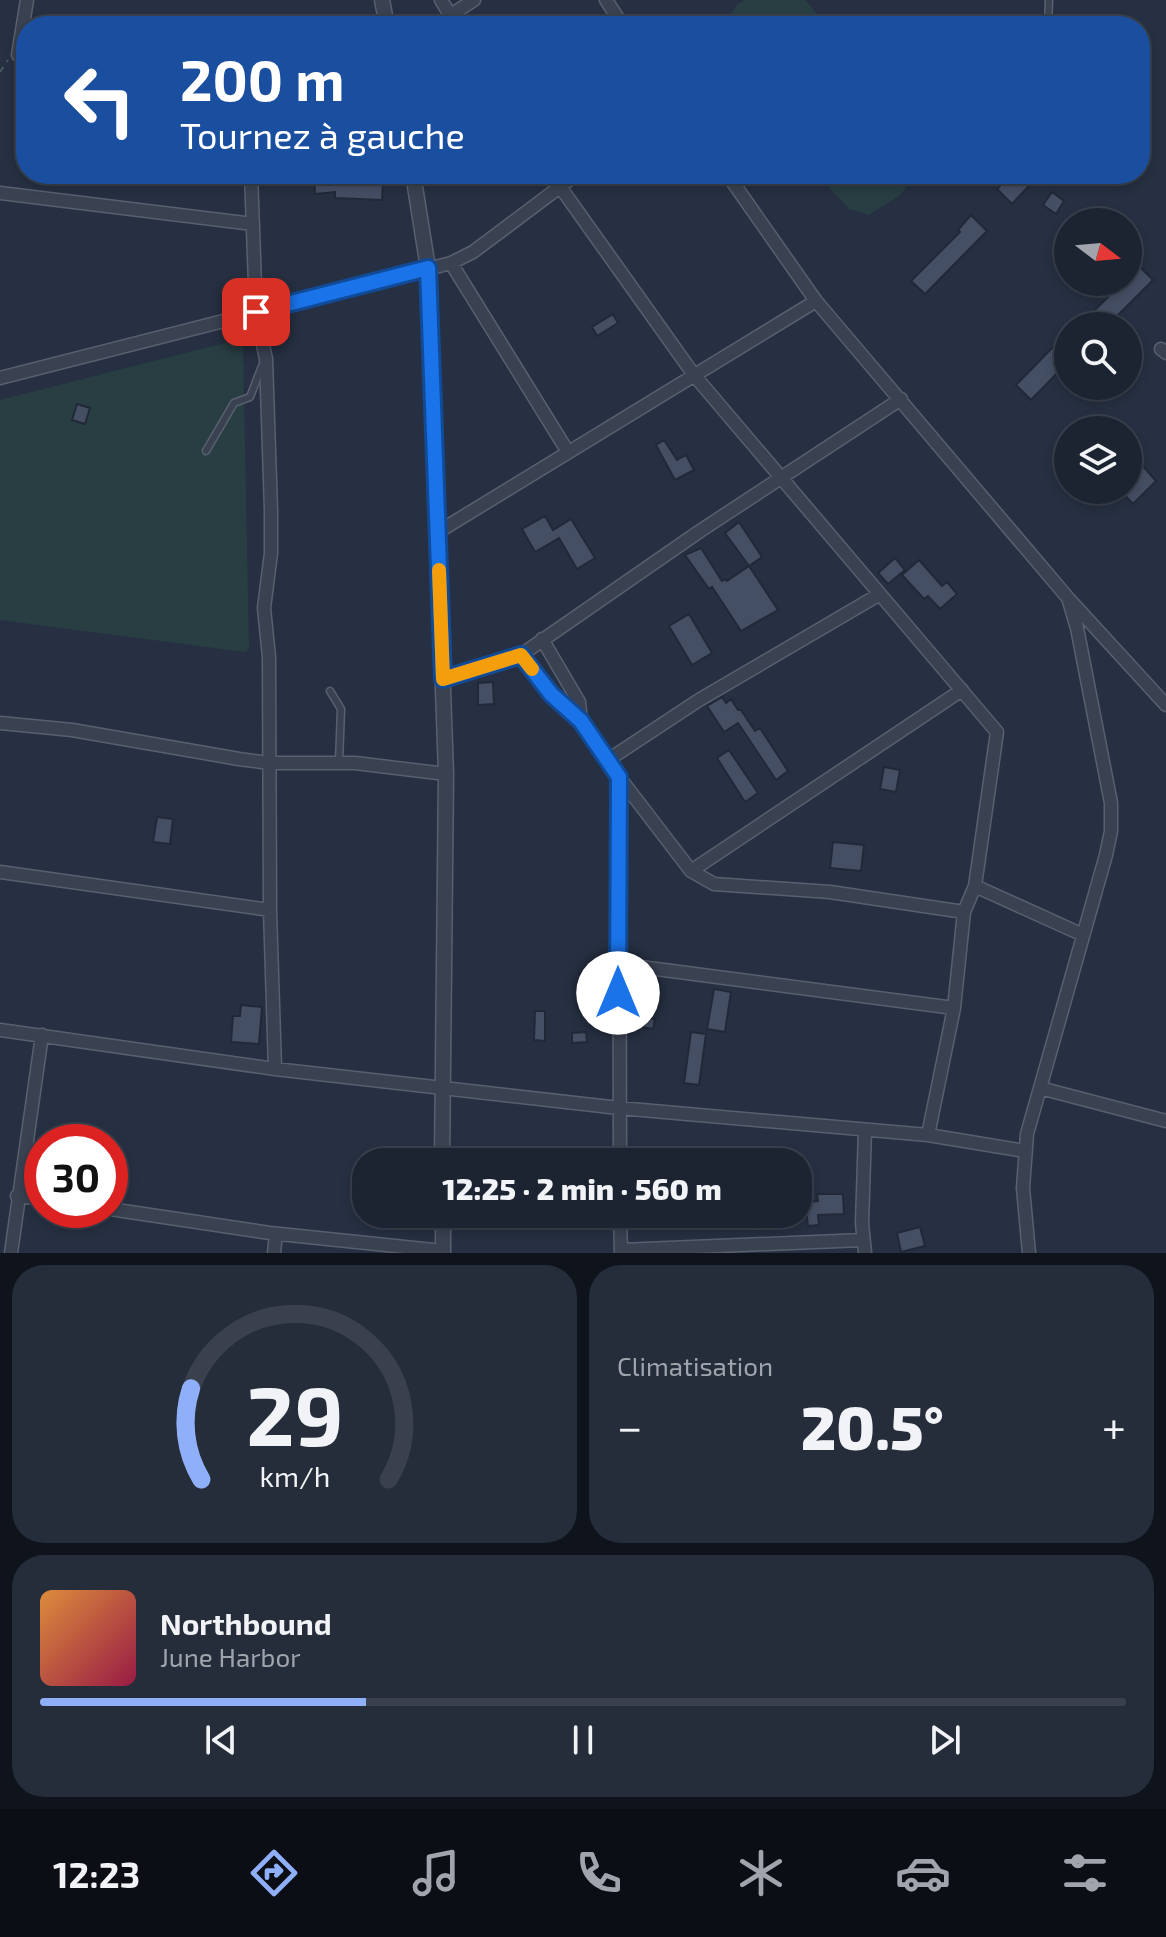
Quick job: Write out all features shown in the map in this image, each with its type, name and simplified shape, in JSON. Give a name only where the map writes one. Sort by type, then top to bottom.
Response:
[{"type":"street","points":[[459,16],[474,0]]},
{"type":"street","points":[[251,184],[256,312],[266,359],[271,510],[271,553],[264,608],[269,657],[270,910],[275,1069]]},
{"type":"street","points":[[415,184],[428,268],[446,774],[442,1148]]},
{"type":"street","points":[[558,184],[694,375],[997,732],[975,886],[964,912],[954,1008],[928,1135]]},
{"type":"street","points":[[0,378],[451,263],[473,252],[564,184]]},
{"type":"street","points":[[734,184],[816,301],[1068,598],[1166,705]]},
{"type":"street","points":[[0,193],[253,224]]},
{"type":"street","points":[[451,263],[568,452]]},
{"type":"street","points":[[438,532],[816,301]]},
{"type":"street","points":[[443,679],[521,655],[782,476],[901,399]]},
{"type":"street","points":[[608,760],[699,700],[880,594]]},
{"type":"street","points":[[1029,1253],[1023,1188],[1025,1151],[1111,831],[1111,803],[1077,628],[1068,598]]},
{"type":"street","points":[[542,639],[579,702],[581,721]]},
{"type":"street","points":[[521,655],[551,694],[581,721],[619,777],[691,871],[714,884],[830,892],[964,912]]},
{"type":"street","points":[[691,871],[962,690]]},
{"type":"street","points":[[0,723],[72,730],[269,763],[339,762],[446,774]]},
{"type":"street","points":[[619,777],[620,1148]]},
{"type":"street","points":[[0,872],[270,910]]},
{"type":"street","points":[[975,886],[1083,935]]},
{"type":"street","points":[[618,964],[954,1008]]},
{"type":"street","points":[[0,1030],[275,1069],[619,1108],[928,1135],[1025,1151]]},
{"type":"street","points":[[11,1253],[42,1035]]},
{"type":"street","points":[[1040,1088],[1166,1121]]},
{"type":"street","points":[[620,1228],[621,1252],[864,1247],[865,1130]]},
{"type":"street","points":[[17,1196],[24,1197]]},
{"type":"street","points":[[128,1212],[276,1234],[443,1252],[443,1228]]},
{"type":"street","points":[[274,1253],[276,1234]]},
{"type":"lane","points":[[206,451],[234,403],[250,397],[266,359]]},
{"type":"lane","points":[[330,691],[341,709],[339,762]]},
{"type":"path","points":[[0,72],[16,59]]},
{"type":"green space","points":[[745,0],[805,0],[819,16],[729,16]]},
{"type":"green space","points":[[826,184],[909,184],[899,196],[869,215],[849,209]]},
{"type":"green space","points":[[237,340],[243,343],[249,648],[245,652],[0,620],[0,400]]},
{"type":"building","points":[[314,184],[383,184],[382,200],[335,198],[335,192],[315,194]]},
{"type":"building","points":[[1002,184],[1031,184],[1012,204],[997,189]]},
{"type":"building","points":[[1052,192],[1064,201],[1060,208],[1054,208],[1054,213],[1043,205]]},
{"type":"building","points":[[971,215],[987,231],[925,294],[911,281],[960,232],[958,230]]},
{"type":"building","points":[[1142,269],[1153,280],[1142,291]]},
{"type":"building","points":[[1109,296],[1137,296],[1121,312],[1093,312]]},
{"type":"building","points":[[613,314],[618,323],[597,336],[592,327]]},
{"type":"building","points":[[1053,347],[1054,376],[1031,400],[1016,385]]},
{"type":"building","points":[[77,404],[90,408],[85,424],[72,420]]},
{"type":"building","points":[[664,440],[677,460],[686,455],[694,470],[675,480],[656,445]]},
{"type":"building","points":[[1142,465],[1156,481],[1142,495]]},
{"type":"building","points":[[545,516],[553,530],[571,519],[595,558],[577,569],[559,538],[535,552],[522,529]]},
{"type":"building","points":[[739,522],[762,557],[749,566],[725,533]]},
{"type":"building","points":[[701,548],[722,581],[727,581],[749,566],[778,610],[741,631],[712,587],[709,589],[685,555]]},
{"type":"building","points":[[895,558],[905,570],[888,584],[878,573]]},
{"type":"building","points":[[919,560],[942,586],[947,582],[957,594],[940,609],[928,596],[924,599],[902,575]]},
{"type":"building","points":[[689,614],[712,653],[692,665],[669,626]]},
{"type":"building","points":[[493,682],[494,704],[478,705],[478,683]]},
{"type":"building","points":[[722,697],[726,703],[731,699],[755,731],[760,728],[788,771],[776,780],[738,723],[724,732],[707,706]]},
{"type":"building","points":[[729,750],[758,793],[745,802],[717,758]]},
{"type":"building","points":[[884,767],[900,770],[896,792],[880,789]]},
{"type":"building","points":[[157,817],[173,819],[170,844],[153,842]]},
{"type":"building","points":[[833,842],[864,845],[861,871],[830,868]]},
{"type":"building","points":[[714,989],[731,992],[725,1032],[707,1029]]},
{"type":"building","points":[[241,1005],[262,1007],[259,1044],[231,1042],[233,1016],[240,1016]]},
{"type":"building","points":[[535,1011],[545,1011],[545,1041],[534,1040]]},
{"type":"building","points":[[635,1016],[655,1019],[653,1029],[634,1026]]},
{"type":"building","points":[[586,1032],[587,1042],[572,1043],[572,1033]]},
{"type":"building","points":[[691,1032],[706,1034],[699,1085],[684,1083]]},
{"type":"building","points":[[817,1194],[843,1194],[844,1214],[818,1215],[819,1225],[812,1226],[812,1201],[818,1201]]},
{"type":"building","points":[[920,1227],[925,1246],[901,1252],[897,1233]]},
{"type":"slow traffic","points":[[439,570],[443,679],[521,655],[532,669]]},
{"type":"route","points":[[256,312],[428,268],[443,679],[521,655],[551,694],[581,721],[619,777],[618,993]]}]
